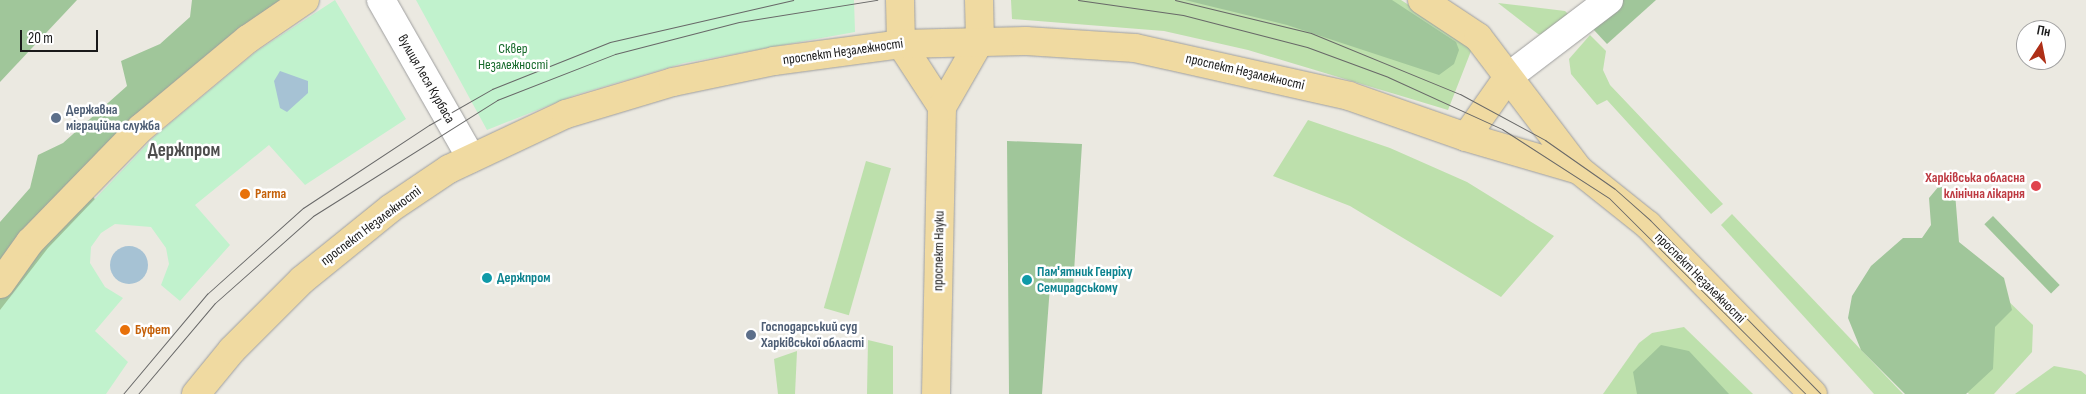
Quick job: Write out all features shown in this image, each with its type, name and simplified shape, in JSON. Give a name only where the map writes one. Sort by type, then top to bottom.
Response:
[{"type":"main road","points":[[0,284],[30,242],[141,128],[248,39],[305,0]]},
{"type":"main road","points":[[900,0],[901,44],[942,107]]},
{"type":"main road","points":[[979,0],[980,41]]},
{"type":"main road","name":"проспект Незалежності","points":[[1422,0],[1478,37],[1579,170],[1648,225],[1813,394]]},
{"type":"main road","name":"проспект Незалежності","points":[[196,394],[232,350],[302,280],[391,208],[471,158],[566,114],[673,82],[901,44],[980,41],[1135,48],[1249,71],[1349,96],[1466,138],[1579,170]]},
{"type":"main road","name":"проспект Науки","points":[[936,394],[942,107],[980,41]]},
{"type":"main road","points":[[1466,138],[1508,77]]},
{"type":"street","name":"вулиця Леся Курбаса","points":[[381,0],[471,158]]},
{"type":"street","points":[[1508,77],[1609,0]]},
{"type":"green space","points":[[0,0],[77,0],[0,82]]},
{"type":"green space","points":[[192,0],[288,0],[79,178],[100,206],[0,394],[0,222],[30,188],[38,155],[63,143],[127,86],[121,61],[160,44],[190,17]]},
{"type":"green space","points":[[335,0],[406,119],[305,185],[269,145],[195,205],[230,245],[180,301],[161,285],[169,264],[166,248],[151,227],[115,224],[101,233],[91,247],[90,263],[105,287],[123,298],[95,331],[128,362],[106,394],[0,394],[0,310],[48,248],[156,135],[257,51]]},
{"type":"green space","name":"Сквер Незалежності","points":[[416,0],[854,0],[855,32],[684,63],[575,95],[487,130]]},
{"type":"green space","points":[[1011,0],[1401,0],[1473,46],[1448,110],[1248,50],[1164,31],[1012,19]]},
{"type":"green space","points":[[1185,0],[1392,0],[1456,42],[1459,50],[1454,64],[1439,75],[1287,25]]},
{"type":"green space","points":[[1620,0],[1656,0],[1607,44],[1593,29]]},
{"type":"green space","points":[[1498,3],[1565,11],[1579,25],[1548,36],[1538,34]]},
{"type":"green space","points":[[1590,35],[1606,51],[1603,70],[1610,85],[1723,204],[1711,214],[1607,100],[1597,105],[1571,74],[1569,59]]},
{"type":"green space","points":[[1308,120],[1390,148],[1467,182],[1554,236],[1501,297],[1350,206],[1273,176]]},
{"type":"green space","points":[[1007,141],[1082,144],[1073,288],[1050,286],[1042,394],[1009,394]]},
{"type":"green space","points":[[866,161],[891,168],[849,315],[824,308]]},
{"type":"green space","points":[[1939,186],[1955,193],[1959,242],[2004,278],[2012,310],[1995,327],[1993,369],[1966,394],[1905,394],[1861,350],[1848,318],[1852,296],[1871,266],[1903,238],[1922,238],[1931,225],[1929,198]]},
{"type":"green space","points":[[1732,214],[1903,394],[1874,394],[1721,225]]},
{"type":"green space","points":[[1993,216],[2060,285],[2051,293],[1984,224]]},
{"type":"green space","points":[[1938,233],[2033,325],[2032,352],[1994,394],[1969,394],[1868,300]]},
{"type":"green space","points":[[1684,327],[1753,394],[1603,394],[1639,343],[1652,333]]},
{"type":"green space","points":[[868,340],[893,346],[893,394],[867,394]]},
{"type":"green space","points":[[1661,345],[1689,351],[1729,394],[1637,394],[1633,372]]},
{"type":"green space","points":[[797,351],[795,394],[778,394],[774,359]]},
{"type":"green space","points":[[2054,366],[2081,371],[2086,375],[2086,394],[2015,394]]},
{"type":"water","points":[[280,71],[308,81],[308,93],[287,112],[280,108],[274,81]]},
{"type":"water","points":[[129,246],[143,251],[148,265],[143,279],[129,284],[115,279],[110,265],[115,251]]},
{"type":"tram line","points":[[123,394],[207,294],[303,208],[429,125],[492,89],[610,42],[793,0]]},
{"type":"tram line","points":[[138,394],[215,303],[313,216],[497,100],[615,54],[739,22],[877,0]]},
{"type":"tram line","points":[[1078,0],[1183,15],[1307,47],[1388,77],[1502,129],[1609,198],[1806,394]]},
{"type":"tram line","points":[[1175,0],[1311,33],[1460,94],[1545,140],[1615,189],[1650,220],[1821,394]]},
{"type":"place","name":"Державна міграційна служба","points":[[56,118]]},
{"type":"place","name":"Харківська обласна клінічна лікарня","points":[[2036,186]]},
{"type":"place","name":"Parma","points":[[245,194]]},
{"type":"place","name":"Держпром","points":[[487,278]]},
{"type":"place","name":"Пам'ятник Генріху Семирадському","points":[[1027,280]]},
{"type":"place","name":"Буфет","points":[[125,330]]},
{"type":"place","name":"Господарський суд Харківської області","points":[[751,335]]},
{"type":"district","name":"Держпром","points":[[184,151]]}]
